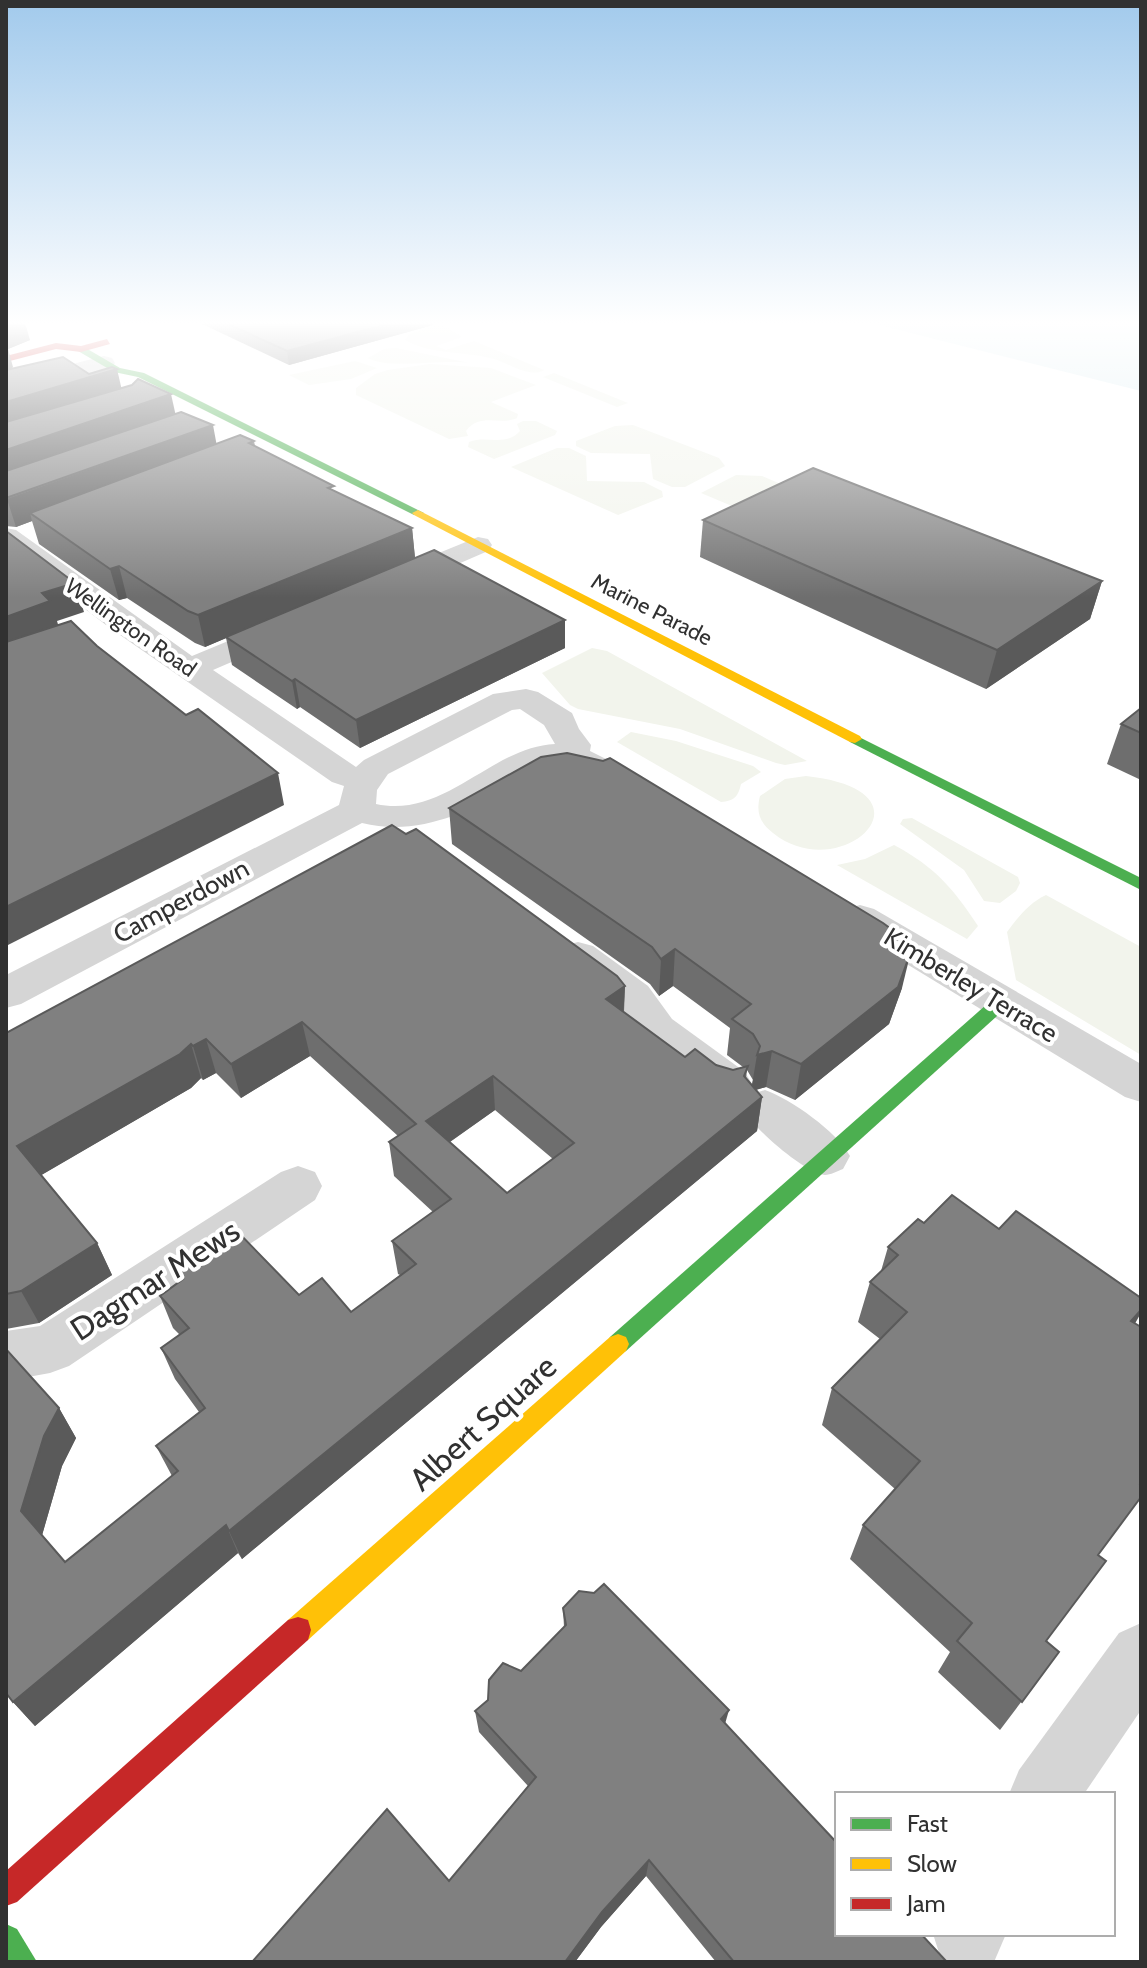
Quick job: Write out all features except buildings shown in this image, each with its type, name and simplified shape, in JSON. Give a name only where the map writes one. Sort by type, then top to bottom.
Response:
[{"type":"street","points":[[193,425],[222,415]]},
{"type":"street","name":"Marine Parade","points":[[222,415],[1141,885]]},
{"type":"street","points":[[248,451],[273,442]]},
{"type":"street","name":"Wellington Road","points":[[20,536],[108,627],[189,669],[344,775],[361,795]]},
{"type":"street","points":[[363,595],[478,545]]},
{"type":"street","points":[[189,669],[305,619]]},
{"type":"street","name":"Camperdown","points":[[6,993],[361,795],[376,767],[505,701],[526,699],[560,720],[562,731],[574,745],[572,754]]},
{"type":"street","points":[[361,795],[377,818],[431,814],[540,756],[555,752],[572,754],[652,798]]},
{"type":"street","points":[[404,818],[420,841],[430,848]]},
{"type":"street","name":"Kimberley Terrace","points":[[831,901],[1141,1085]]},
{"type":"street","points":[[552,937],[633,997],[657,1030],[826,1156]]},
{"type":"street","name":"Albert Square","points":[[6,1891],[1001,1002]]},
{"type":"street","name":"Dagmar Mews","points":[[6,1356],[50,1349],[298,1186]]},
{"type":"street","points":[[1044,1792],[1141,1655]]},
{"type":"street","points":[[6,1940],[21,1962]]},
{"type":"shaded area","points":[[398,415],[518,415],[511,420],[477,422],[466,431],[468,436],[449,439]]},
{"type":"shaded area","points":[[536,421],[557,431],[555,435],[494,459],[468,447],[469,442],[475,440],[502,440],[514,436],[520,431],[517,424]]},
{"type":"shaded area","points":[[633,425],[719,458],[725,466],[685,487],[672,487],[653,479],[650,454],[591,453],[576,446],[576,441],[615,426]]},
{"type":"shaded area","points":[[557,448],[569,448],[586,456],[587,481],[644,482],[662,491],[663,497],[618,515],[511,467]]},
{"type":"shaded area","points":[[736,475],[762,476],[842,510],[770,522],[701,493]]},
{"type":"shaded area","points":[[592,648],[607,651],[807,761],[785,765],[776,763],[680,729],[570,705],[542,673]]},
{"type":"shaded area","points":[[631,732],[676,741],[753,766],[761,772],[741,784],[735,798],[721,802],[617,742]]},
{"type":"shaded area","points":[[806,776],[847,785],[869,799],[874,815],[867,831],[850,843],[826,849],[800,847],[768,829],[760,816],[760,796],[785,779]]},
{"type":"shaded area","points":[[912,818],[1018,877],[1020,883],[1016,891],[1000,903],[984,901],[964,870],[900,824],[903,819]]},
{"type":"shaded area","points":[[894,845],[932,870],[960,900],[978,926],[967,939],[837,865],[865,859]]},
{"type":"shaded area","points":[[1046,895],[1141,947],[1141,1055],[1016,980],[1007,932],[1029,906]]},
{"type":"traffic: fast","points":[[221,415],[418,513]]},
{"type":"traffic: fast","points":[[855,739],[1141,885]]},
{"type":"traffic: fast","points":[[618,1344],[1001,1002]]},
{"type":"traffic: fast","points":[[6,1940],[21,1962]]},
{"type":"traffic: slow","points":[[418,513],[855,739]]},
{"type":"traffic: slow","points":[[298,1630],[618,1344]]},
{"type":"traffic: jam","points":[[6,1891],[298,1630]]}]
